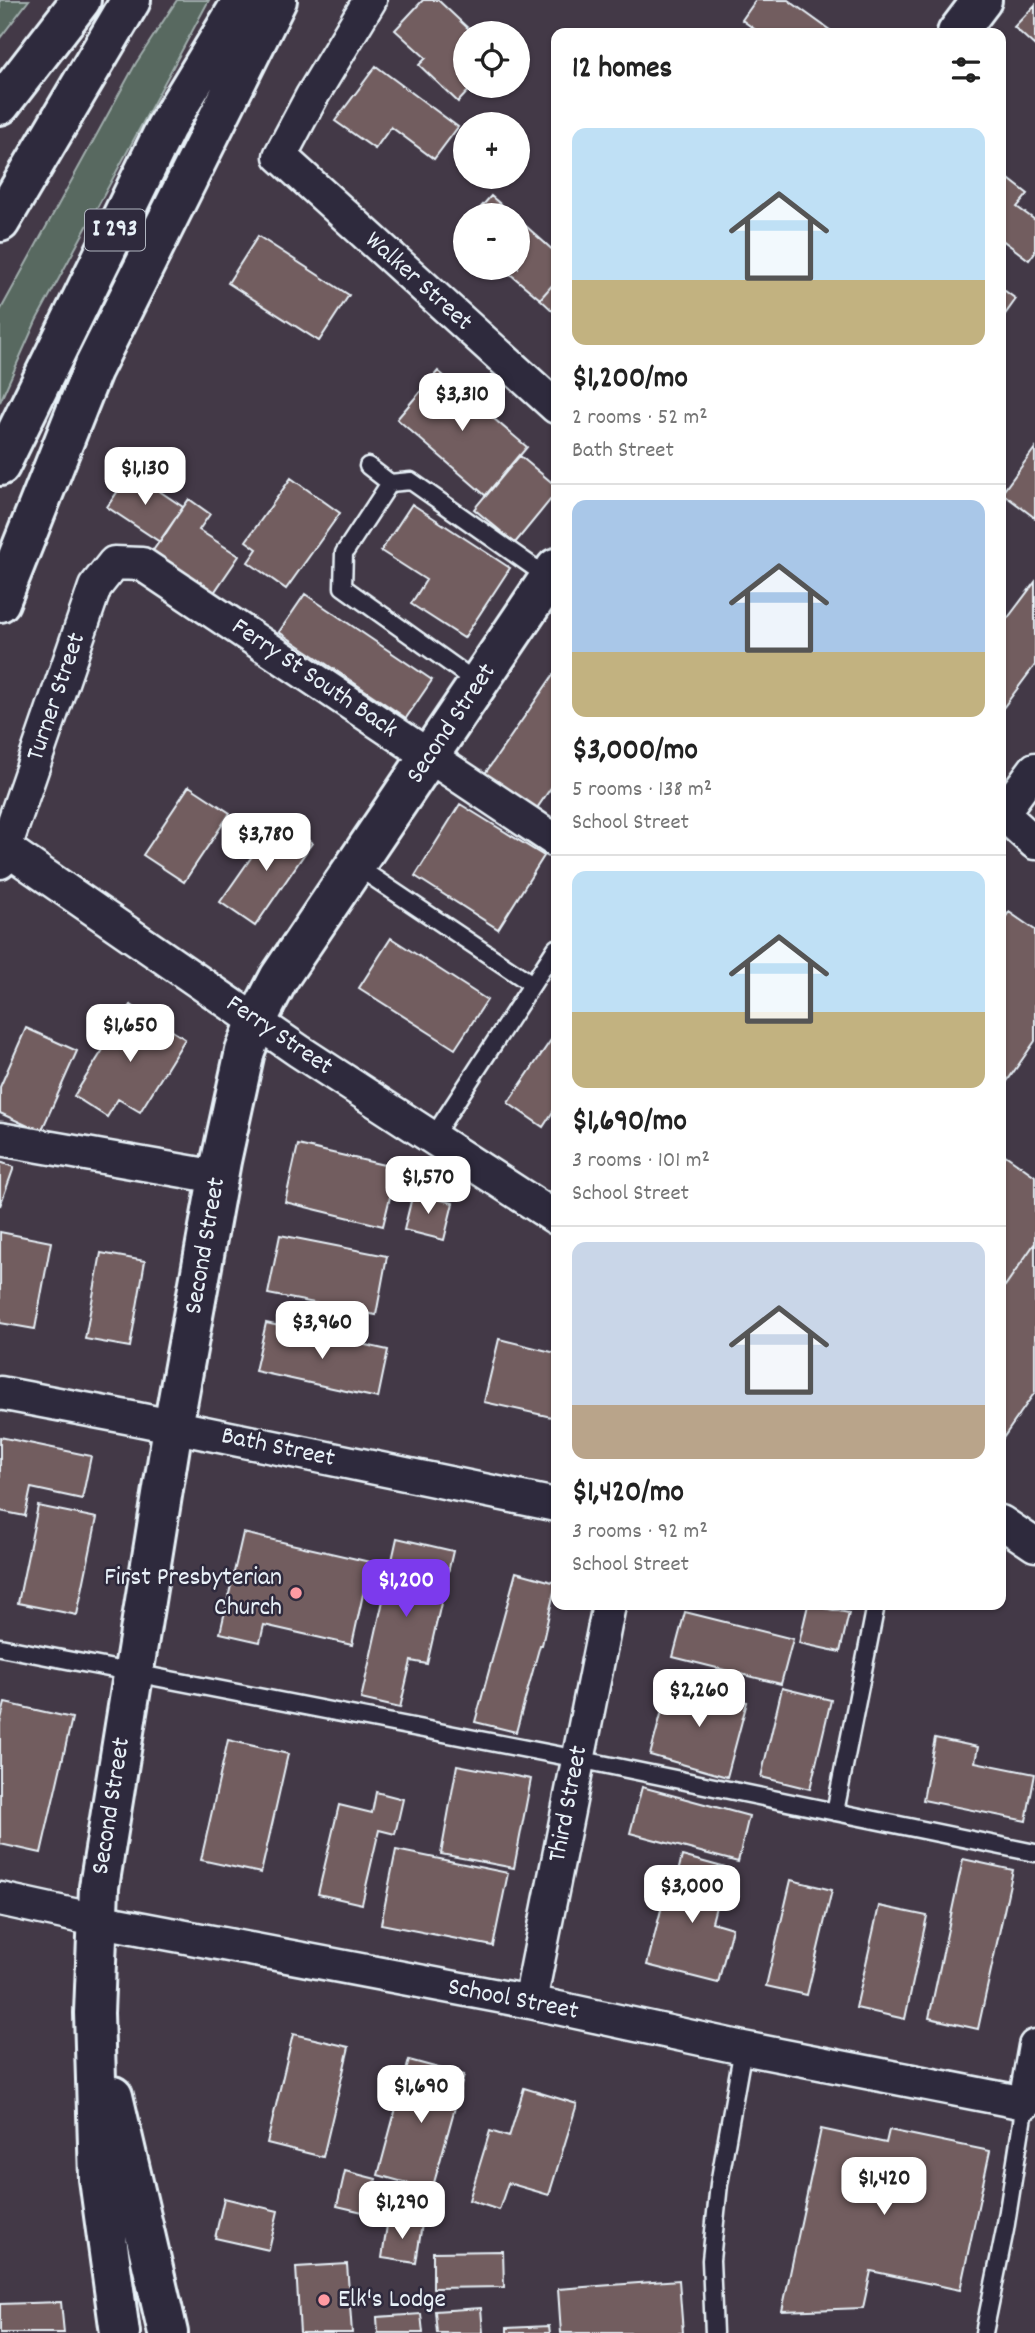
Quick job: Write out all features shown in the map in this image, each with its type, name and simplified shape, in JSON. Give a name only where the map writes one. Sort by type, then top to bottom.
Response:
[{"type":"main road","points":[[0,105],[81,0]]},
{"type":"main road","points":[[0,222],[131,0]]},
{"type":"main road","name":"I 293","points":[[0,467],[166,127],[243,0]]},
{"type":"main road","points":[[0,602],[92,372],[277,0]]},
{"type":"main road","points":[[961,28],[982,0]]},
{"type":"main road","name":"Second Street","points":[[120,2333],[99,2179],[94,2013],[99,1887],[173,1427],[218,1177],[244,1051],[279,978],[551,576]]},
{"type":"main road","name":"Second Street","points":[[94,2013],[168,2333]]},
{"type":"street","name":"Walker Street","points":[[370,0],[312,96],[280,156],[551,402]]},
{"type":"street","name":"Turner Street","points":[[3,855],[95,587],[114,563],[142,564]]},
{"type":"street","name":"Ferry St South Back","points":[[142,564],[551,838]]},
{"type":"street","points":[[1006,807],[1035,769]]},
{"type":"street","points":[[1006,817],[1035,843]]},
{"type":"street","name":"Ferry Street","points":[[3,855],[551,1215]]},
{"type":"street","points":[[0,1139],[218,1177]]},
{"type":"street","name":"Bath Street","points":[[0,1393],[551,1504]]},
{"type":"street","points":[[1006,1525],[1035,1545]]},
{"type":"street","name":"Third Street","points":[[530,2002],[608,1610]]},
{"type":"street","name":"School Street","points":[[0,1899],[96,1920],[530,2002],[743,2048],[1025,2103]]},
{"type":"street","points":[[1025,2103],[1035,2046]]},
{"type":"lane","points":[[368,466],[390,483],[411,481],[551,572]]},
{"type":"lane","points":[[390,483],[344,553],[343,587],[479,684]]},
{"type":"lane","points":[[356,866],[532,984]]},
{"type":"lane","points":[[433,1137],[551,956]]},
{"type":"lane","points":[[835,1812],[875,1610]]},
{"type":"lane","points":[[0,1647],[578,1759],[1035,1853]]},
{"type":"lane","points":[[714,2333],[712,2248],[719,2184],[743,2048]]},
{"type":"lane","points":[[984,2333],[1005,2230],[1025,2103]]},
{"type":"green space","points":[[0,0],[29,0],[0,38]]},
{"type":"green space","points":[[177,0],[209,0],[36,321],[0,402],[0,311],[136,63]]},
{"type":"building","points":[[423,0],[438,0],[460,21],[453,21],[453,97],[419,65],[426,58],[395,30]]},
{"type":"building","points":[[756,0],[788,0],[827,28],[753,28],[742,20]]},
{"type":"building","points":[[1035,5],[1035,46],[1014,27]]},
{"type":"building","points":[[376,66],[453,123],[453,134],[434,159],[391,127],[375,149],[335,121]]},
{"type":"building","points":[[1006,177],[1028,194],[1017,207],[1035,220],[1035,252],[1029,260],[1006,243]]},
{"type":"building","points":[[491,196],[499,203],[485,203]]},
{"type":"building","points":[[530,230],[551,249],[551,287],[540,299],[517,280],[530,280]]},
{"type":"building","points":[[258,236],[349,295],[319,341],[228,283]]},
{"type":"building","points":[[551,287],[551,309],[540,299]]},
{"type":"building","points":[[1006,292],[1016,299],[1006,313]]},
{"type":"building","points":[[438,371],[527,447],[486,496],[397,419]]},
{"type":"building","points":[[1035,448],[1035,518],[1006,496],[1006,488]]},
{"type":"building","points":[[519,455],[551,482],[551,499],[515,543],[474,509]]},
{"type":"building","points":[[131,472],[183,507],[160,542],[107,507]]},
{"type":"building","points":[[291,478],[340,513],[286,589],[248,562],[257,549],[246,541]]},
{"type":"building","points":[[189,499],[210,514],[199,530],[239,556],[213,594],[152,552]]},
{"type":"building","points":[[412,504],[510,568],[464,638],[411,604],[426,580],[381,551]]},
{"type":"building","points":[[1035,582],[1035,665],[1006,704],[1006,620]]},
{"type":"building","points":[[305,594],[432,680],[406,718],[279,632]]},
{"type":"building","points":[[551,678],[551,788],[535,811],[484,775]]},
{"type":"building","points":[[189,786],[230,813],[184,882],[143,855]]},
{"type":"building","points":[[460,804],[544,856],[498,929],[415,876]]},
{"type":"building","points":[[278,819],[312,843],[255,926],[220,902]]},
{"type":"building","points":[[1009,912],[1035,930],[1035,1041],[1006,1083],[1006,916]]},
{"type":"building","points":[[391,938],[487,1000],[455,1049],[359,988]]},
{"type":"building","points":[[131,1005],[185,1039],[140,1112],[118,1099],[107,1117],[74,1096]]},
{"type":"building","points":[[26,1028],[77,1051],[41,1132],[0,1113],[0,1087]]},
{"type":"building","points":[[551,1040],[551,1115],[543,1127],[508,1103]]},
{"type":"building","points":[[298,1145],[397,1168],[383,1226],[285,1202]]},
{"type":"building","points":[[1006,1156],[1035,1176],[1035,1243],[1006,1285]]},
{"type":"building","points":[[0,1162],[14,1167],[0,1206]]},
{"type":"building","points":[[413,1193],[453,1203],[444,1240],[404,1230]]},
{"type":"building","points":[[0,1232],[51,1242],[35,1329],[0,1323]]},
{"type":"building","points":[[280,1235],[387,1256],[376,1315],[268,1294]]},
{"type":"building","points":[[1035,1243],[1035,1392],[1006,1434],[1006,1285]]},
{"type":"building","points":[[101,1253],[145,1261],[130,1347],[85,1339]]},
{"type":"building","points":[[266,1323],[388,1350],[378,1398],[255,1371]]},
{"type":"building","points":[[499,1339],[551,1352],[551,1417],[484,1402]]},
{"type":"building","points":[[0,1437],[91,1456],[82,1499],[31,1488],[25,1516],[0,1511]]},
{"type":"building","points":[[38,1506],[97,1518],[77,1615],[18,1603]]},
{"type":"building","name":"First Presbyterian Church","points":[[243,1533],[370,1562],[352,1645],[264,1625],[260,1642],[220,1633]]},
{"type":"building","points":[[397,1538],[453,1551],[427,1664],[411,1661],[400,1708],[361,1699]]},
{"type":"building","points":[[516,1572],[551,1582],[551,1605],[542,1645],[516,1732],[475,1722]]},
{"type":"building","points":[[807,1610],[849,1613],[840,1652],[799,1643]]},
{"type":"building","points":[[685,1612],[793,1639],[781,1684],[673,1657]]},
{"type":"building","points":[[670,1681],[747,1702],[727,1777],[650,1755]]},
{"type":"building","points":[[782,1688],[831,1700],[810,1789],[761,1777]]},
{"type":"building","points":[[5,1703],[72,1718],[41,1853],[0,1844],[0,1723]]},
{"type":"building","points":[[935,1738],[978,1747],[975,1762],[1035,1774],[1026,1821],[923,1800]]},
{"type":"building","points":[[228,1740],[288,1754],[261,1873],[201,1860]]},
{"type":"building","points":[[457,1765],[531,1779],[514,1868],[441,1854]]},
{"type":"building","points":[[642,1787],[749,1816],[738,1862],[630,1833]]},
{"type":"building","points":[[376,1792],[403,1799],[395,1834],[379,1830],[362,1904],[318,1894],[339,1805],[372,1813]]},
{"type":"building","points":[[396,1850],[508,1873],[493,1946],[381,1924]]},
{"type":"building","points":[[682,1856],[726,1868],[712,1922],[732,1928],[718,1983],[647,1965],[663,1902],[670,1905]]},
{"type":"building","points":[[963,1859],[1013,1870],[978,2029],[929,2018]]},
{"type":"building","points":[[791,1880],[832,1890],[807,1995],[766,1986]]},
{"type":"building","points":[[879,1906],[927,1916],[905,2019],[856,2008]]},
{"type":"building","points":[[293,2034],[349,2047],[323,2157],[267,2143]]},
{"type":"building","points":[[409,2060],[464,2075],[432,2190],[378,2175]]},
{"type":"building","points":[[524,2088],[577,2104],[549,2195],[508,2183],[499,2210],[469,2200],[490,2131],[509,2137]]},
{"type":"building","points":[[821,2129],[886,2143],[889,2130],[990,2151],[960,2290],[871,2271],[863,2308],[782,2311]]},
{"type":"building","points":[[345,2171],[376,2179],[367,2213],[337,2206]]},
{"type":"building","points":[[224,2198],[278,2211],[269,2250],[215,2238]]},
{"type":"building","points":[[388,2219],[422,2224],[416,2263],[382,2258]]},
{"type":"building","points":[[503,2251],[504,2287],[433,2288],[433,2252]]},
{"type":"building","name":"Elk's Lodge","points":[[347,2264],[352,2333],[300,2333],[296,2267]]},
{"type":"building","points":[[679,2280],[683,2333],[561,2333],[558,2289]]},
{"type":"building","points":[[61,2302],[64,2333],[0,2333],[0,2304]]},
{"type":"building","points":[[481,2308],[483,2333],[437,2333],[435,2311]]},
{"type":"building","points":[[421,2314],[423,2333],[378,2333],[377,2317]]},
{"type":"building","points":[[549,2326],[550,2333],[507,2333],[507,2328]]},
{"type":"place","name":"First Presbyterian Church","points":[[296,1593]]},
{"type":"place","name":"Elk's Lodge","points":[[324,2300]]}]
